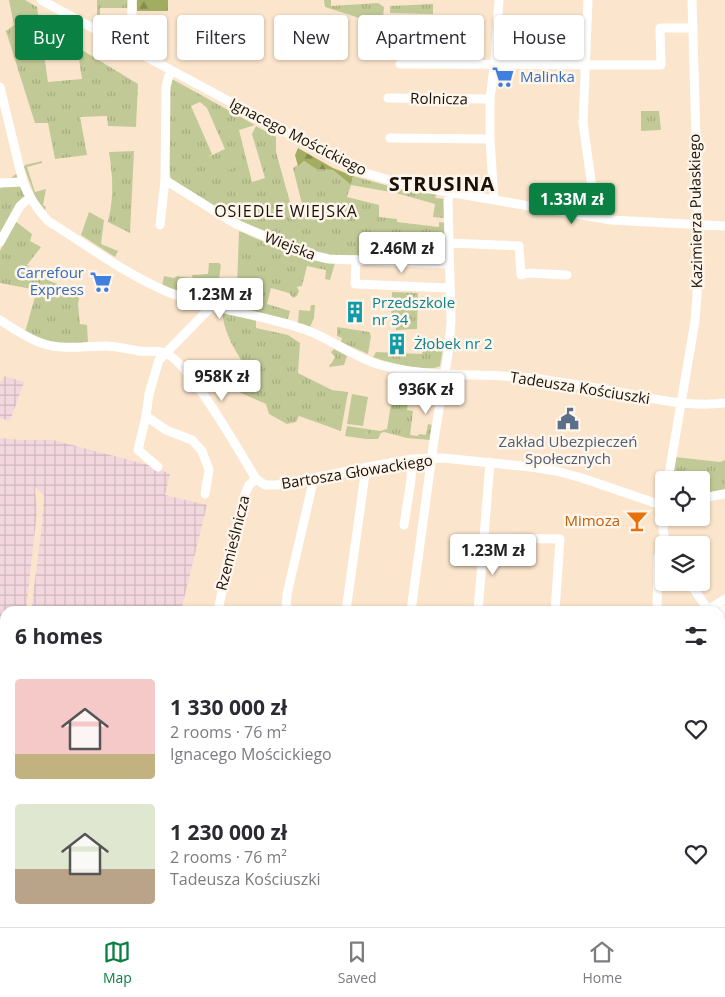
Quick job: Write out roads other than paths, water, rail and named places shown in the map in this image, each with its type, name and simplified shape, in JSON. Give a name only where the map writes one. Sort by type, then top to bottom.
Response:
[{"type":"street","name":"Ignacego Mościckiego","points":[[41,0],[93,28]]},
{"type":"street","points":[[132,0],[132,15]]},
{"type":"street","points":[[494,200],[490,138],[490,99],[495,64],[499,0]]},
{"type":"street","points":[[588,0],[583,123],[596,216]]},
{"type":"street","name":"Kazimierza Pułaskiego","points":[[669,471],[696,308],[699,240],[692,0]]},
{"type":"street","points":[[400,64],[660,65],[660,28],[692,28]]},
{"type":"street","name":"Ignacego Mościckiego","points":[[152,60],[358,171],[407,185],[611,220],[725,226]]},
{"type":"street","points":[[160,225],[165,180],[166,88],[170,70]]},
{"type":"street","name":"Tadeusza Kościuszki","points":[[0,87],[23,182],[29,198],[48,221],[143,281],[170,293],[212,306],[273,320],[310,331],[381,365],[444,375],[538,379],[680,404],[725,403]]},
{"type":"street","name":"Rolnicza","points":[[388,98],[490,99]]},
{"type":"street","points":[[390,138],[490,138]]},
{"type":"street","name":"Wiejska","points":[[165,180],[234,223],[307,254],[329,259],[449,264]]},
{"type":"street","points":[[0,183],[23,182]]},
{"type":"street","points":[[412,606],[444,375],[450,348],[448,202],[450,193]]},
{"type":"street","points":[[0,242],[20,206],[29,198]]},
{"type":"street","points":[[449,243],[519,246],[521,275],[529,273],[567,274]]},
{"type":"street","points":[[356,260],[355,284],[450,288]]},
{"type":"street","points":[[158,467],[138,450],[149,394],[159,360],[212,306]]},
{"type":"street","points":[[0,320],[29,338],[45,344],[71,348],[106,346],[143,352],[166,353],[183,367],[192,378],[256,479]]},
{"type":"street","points":[[146,416],[166,430],[192,440],[202,451],[209,470],[205,494]]},
{"type":"street","name":"Bartosza Głowackiego","points":[[256,479],[265,485],[272,485],[412,459],[432,458],[490,462],[556,471],[655,502]]},
{"type":"street","points":[[404,525],[412,480],[412,459]]},
{"type":"street","points":[[478,606],[490,462]]},
{"type":"street","points":[[347,606],[366,467]]},
{"type":"street","points":[[286,606],[287,594],[314,478]]},
{"type":"street","name":"Rzemieślnicza","points":[[219,606],[230,550],[246,494],[249,485],[256,479]]},
{"type":"street","points":[[710,496],[725,494]]},
{"type":"street","points":[[484,538],[560,539],[555,606]]},
{"type":"street","points":[[657,591],[657,606]]},
{"type":"street","points":[[695,591],[705,606]]},
{"type":"place","name":"Malinka","points":[[503,77]]},
{"type":"place","name":"Carrefour Express","points":[[101,282]]},
{"type":"place","name":"Przedszkole nr 34","points":[[355,312]]},
{"type":"place","name":"Żłobek nr 2","points":[[397,344]]},
{"type":"place","name":"Zakład Ubezpieczeń Społecznych","points":[[568,419]]},
{"type":"place","name":"Mimoza","points":[[637,521]]},
{"type":"district","name":"STRUSINA","points":[[442,184]]},
{"type":"district","name":"OSIEDLE WIEJSKA","points":[[286,211]]}]
